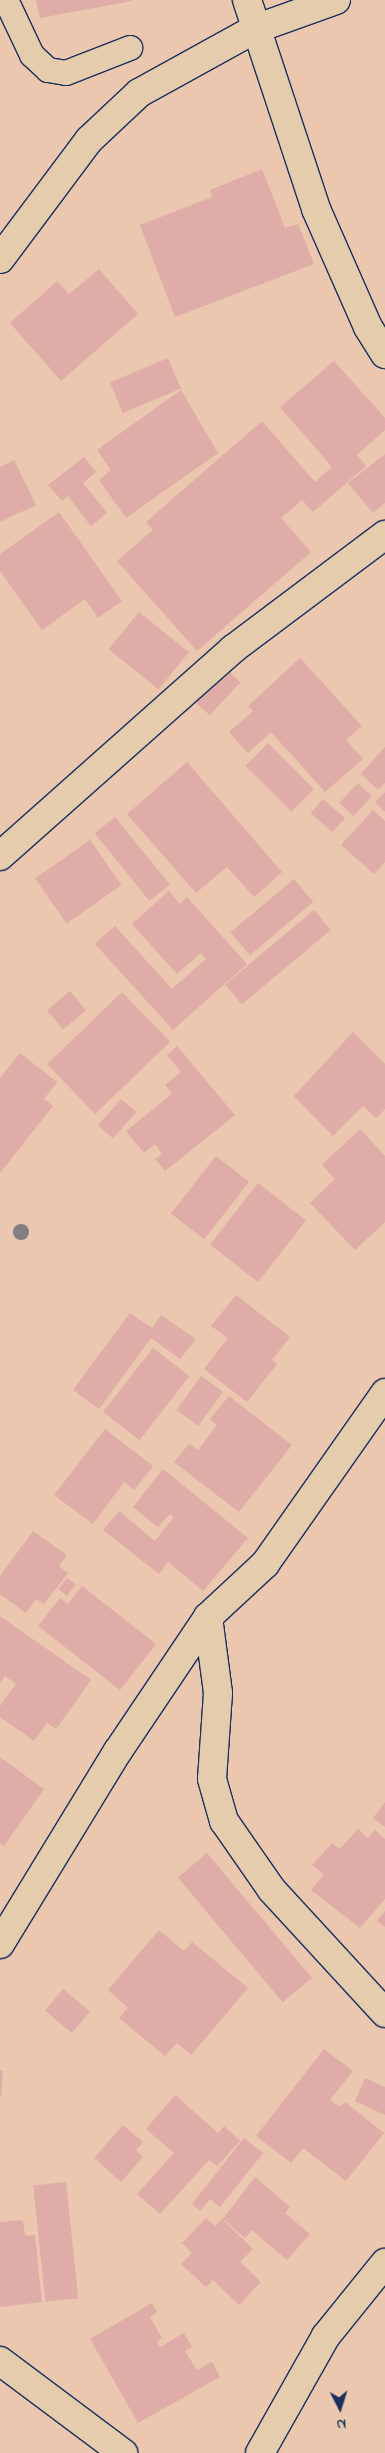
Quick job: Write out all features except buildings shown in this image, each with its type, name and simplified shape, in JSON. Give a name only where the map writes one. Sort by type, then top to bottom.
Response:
[{"type":"street","points":[[247,0],[255,29],[336,260],[385,354]]},
{"type":"street","points":[[0,259],[89,140],[139,93],[255,29],[336,0]]},
{"type":"street","points":[[0,856],[233,649],[385,535]]},
{"type":"street","points":[[0,1944],[118,1751],[208,1617],[265,1564],[385,1393]]},
{"type":"street","points":[[208,1617],[218,1693],[212,1779],[224,1821],[272,1890],[385,2013]]},
{"type":"street","points":[[260,2453],[326,2336],[385,2263]]},
{"type":"street","points":[[0,2361],[123,2453]]},
{"type":"lane","points":[[6,0],[32,56],[48,70],[66,73],[130,48]]}]
